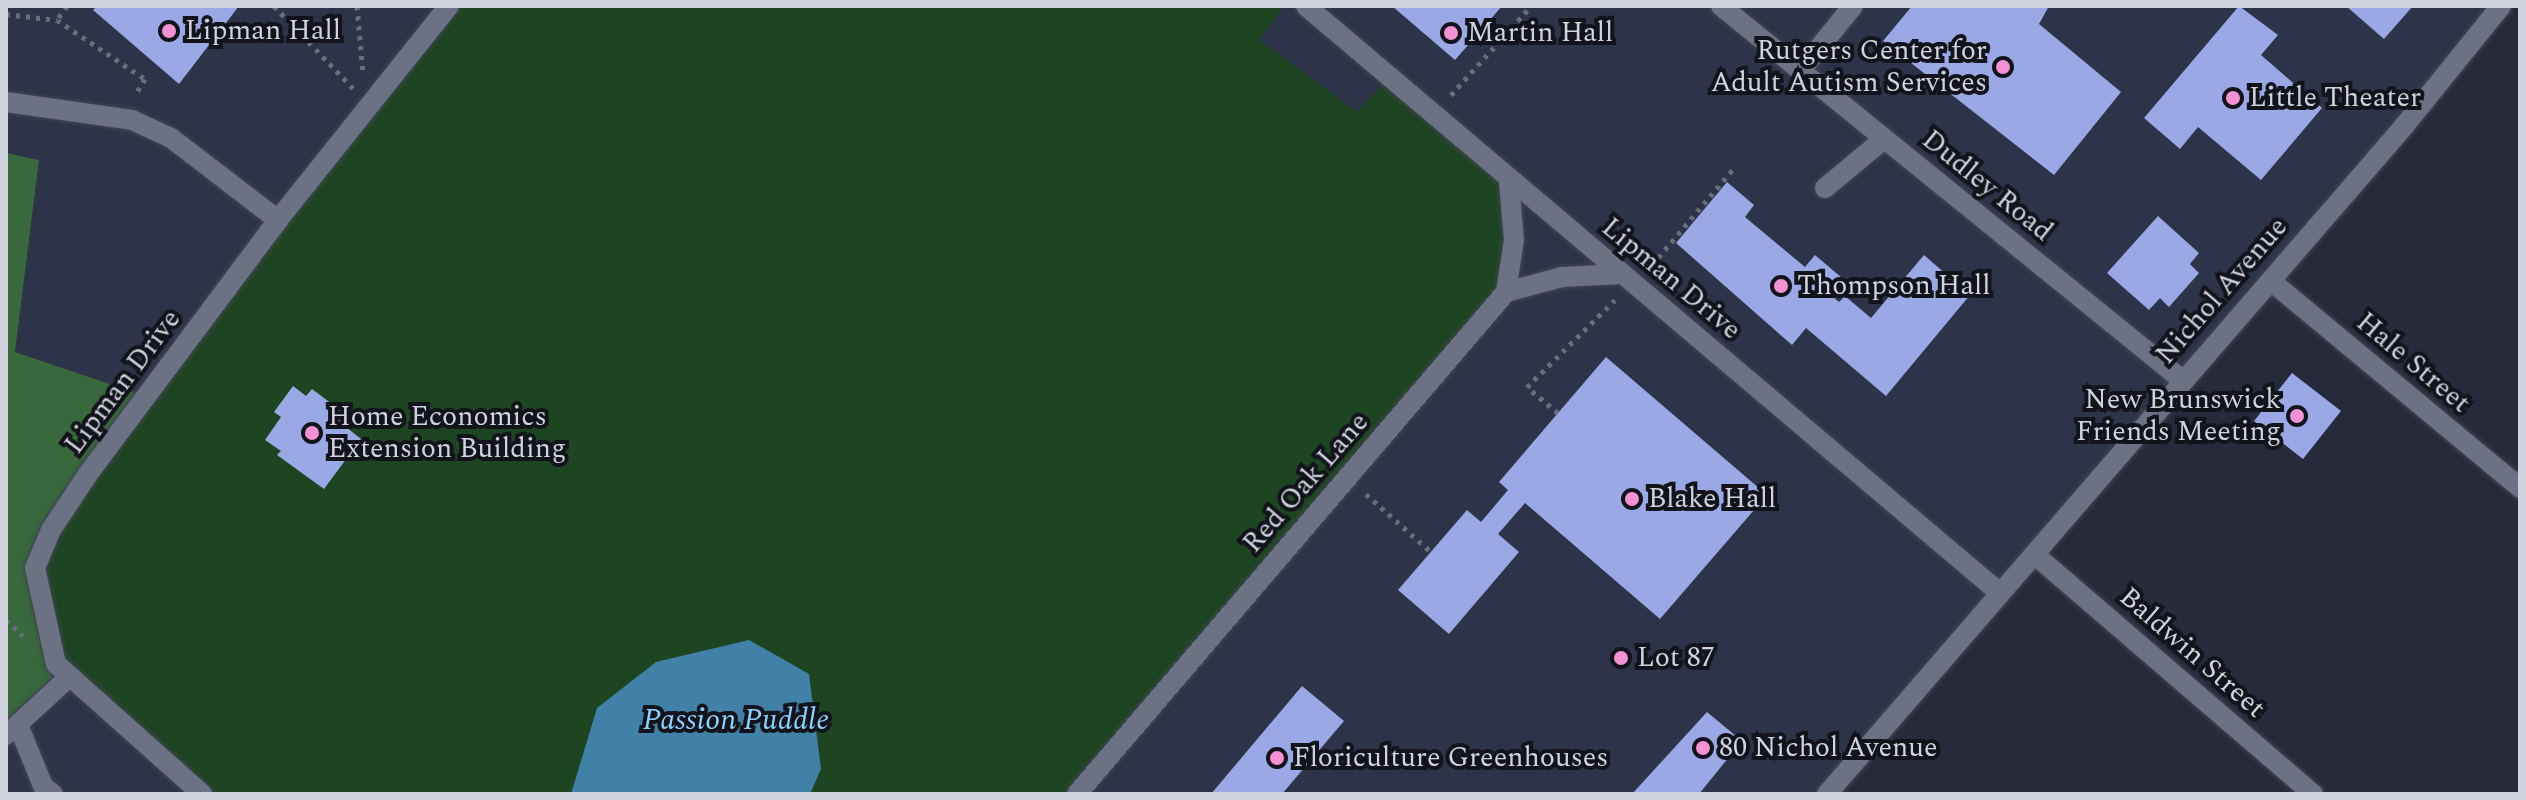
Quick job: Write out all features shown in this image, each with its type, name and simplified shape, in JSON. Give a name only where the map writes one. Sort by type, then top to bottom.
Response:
[{"type":"street","name":"Lipman Drive","points":[[202,794],[56,664],[38,598],[35,568],[51,530],[278,220],[449,6]]},
{"type":"street","name":"Lipman Drive","points":[[1306,6],[1509,183],[1630,272],[2000,593]]},
{"type":"street","name":"Dudley Road","points":[[1721,6],[2181,379]]},
{"type":"street","points":[[1801,70],[1853,6]]},
{"type":"street","name":"Nichol Avenue","points":[[1827,794],[2181,379],[2271,281],[2501,6]]},
{"type":"street","points":[[6,102],[132,120],[171,138],[278,220]]},
{"type":"street","points":[[1825,188],[1884,139]]},
{"type":"street","points":[[1509,183],[1514,240],[1506,292],[1562,277],[1630,272]]},
{"type":"street","name":"Hale Street","points":[[2271,281],[2520,488]]},
{"type":"street","name":"Red Oak Lane","points":[[1077,794],[1506,292]]},
{"type":"street","name":"Baldwin Street","points":[[2034,554],[2313,794]]},
{"type":"street","points":[[53,794],[43,786],[12,731],[69,677]]},
{"type":"path","points":[[57,20],[67,6]]},
{"type":"path","points":[[274,6],[355,90]]},
{"type":"path","points":[[357,6],[363,79]]},
{"type":"path","points":[[1450,96],[1531,6]]},
{"type":"path","points":[[6,14],[57,20],[145,79],[135,91],[132,120]]},
{"type":"path","points":[[1438,86],[1462,106]]},
{"type":"path","points":[[1558,413],[1527,387],[1630,272],[1648,270],[1734,168]]},
{"type":"path","points":[[1347,477],[1431,552]]},
{"type":"shaded area","points":[[6,6],[2504,6],[1829,794],[6,794]]},
{"type":"green space","points":[[450,6],[1284,6],[1259,40],[1357,112],[1382,85],[1509,183],[1506,292],[1063,794],[205,794],[61,670],[41,537]]},
{"type":"green space","points":[[6,153],[39,160],[15,352],[136,393],[41,537],[61,670],[6,720]]},
{"type":"water","name":"Passion Puddle","points":[[749,640],[809,674],[821,769],[810,794],[571,794],[597,708],[656,662]]},
{"type":"building","name":"Lipman Hall","points":[[97,6],[239,6],[179,84],[93,10]]},
{"type":"building","name":"Martin Hall","points":[[1392,6],[1502,6],[1455,60]]},
{"type":"building","name":"Rutgers Center for Adult Autism Services","points":[[1912,6],[2049,6],[2039,24],[2121,92],[2054,175],[1883,41]]},
{"type":"building","name":"Little Theater","points":[[2239,6],[2278,35],[2261,55],[2322,108],[2261,180],[2198,127],[2180,149],[2144,118]]},
{"type":"building","points":[[2346,6],[2413,6],[2384,39]]},
{"type":"building","name":"Thompson Hall","points":[[1727,182],[1754,205],[1745,217],[1805,267],[1815,255],[1842,278],[1828,293],[1839,302],[1845,296],[1871,318],[1924,255],[1970,295],[1886,396],[1806,328],[1792,345],[1676,243]]},
{"type":"building","points":[[2158,216],[2199,253],[2190,264],[2199,273],[2169,307],[2160,298],[2149,310],[2107,273]]},
{"type":"building","name":"Blake Hall","points":[[1606,357],[1767,495],[1660,619],[1525,503],[1498,534],[1519,552],[1449,634],[1398,590],[1467,510],[1481,522],[1508,490],[1499,482]]},
{"type":"building","name":"New Brunswick Friends Meeting","points":[[2292,373],[2341,411],[2303,459],[2254,421]]},
{"type":"building","name":"Home Economics Extension Building","points":[[293,386],[306,396],[312,389],[352,419],[346,427],[361,439],[324,489],[277,455],[281,451],[265,440],[281,417],[274,412]]},
{"type":"building","name":"Floriculture Greenhouses","points":[[1302,686],[1344,721],[1282,794],[1211,794]]},
{"type":"building","name":"80 Nichol Avenue","points":[[1707,712],[1742,741],[1699,794],[1632,794]]},
{"type":"place","name":"Lipman Hall","points":[[169,31]]},
{"type":"place","name":"Martin Hall","points":[[1451,33]]},
{"type":"place","name":"Rutgers Center for Adult Autism Services","points":[[2003,67]]},
{"type":"place","name":"Little Theater","points":[[2233,98]]},
{"type":"place","name":"Thompson Hall","points":[[1781,286]]},
{"type":"place","name":"New Brunswick Friends Meeting","points":[[2297,416]]},
{"type":"place","name":"Home Economics Extension Building","points":[[312,433]]},
{"type":"place","name":"Blake Hall","points":[[1632,499]]},
{"type":"place","name":"Lot 87","points":[[1621,658]]},
{"type":"place","name":"80 Nichol Avenue","points":[[1703,748]]},
{"type":"place","name":"Floriculture Greenhouses","points":[[1277,758]]}]
